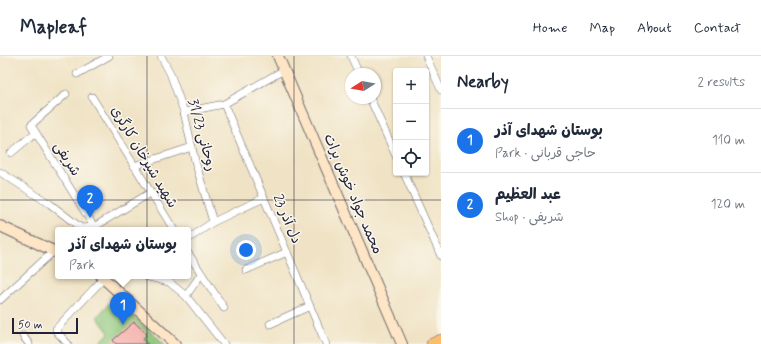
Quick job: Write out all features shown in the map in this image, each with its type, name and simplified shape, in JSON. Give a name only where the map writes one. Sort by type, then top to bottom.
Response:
[{"type":"main road","points":[[432,344],[441,340]]},
{"type":"street","points":[[77,74],[109,56]]},
{"type":"street","name":"روحانی 31/23","points":[[161,56],[170,73],[184,112],[213,222]]},
{"type":"street","name":"محمد جواد خوش برات","points":[[278,56],[402,344]]},
{"type":"street","points":[[351,56],[356,68]]},
{"type":"street","points":[[426,56],[441,90]]},
{"type":"street","points":[[184,112],[224,104],[284,70]]},
{"type":"street","name":"شریفی","points":[[66,94],[31,125],[94,227]]},
{"type":"street","name":"شهید شیرخان کارگری","points":[[92,97],[172,227]]},
{"type":"street","name":"دل آذر 23","points":[[224,104],[326,344]]},
{"type":"street","points":[[373,104],[393,149]]},
{"type":"street","points":[[11,153],[35,133]]},
{"type":"street","points":[[134,166],[192,147]]},
{"type":"street","points":[[0,172],[50,204],[80,227]]},
{"type":"street","points":[[405,176],[441,256]]},
{"type":"street","points":[[97,227],[150,192]]},
{"type":"street","points":[[191,237],[213,222],[264,198]]},
{"type":"street","points":[[0,226],[55,252]]},
{"type":"street","points":[[246,270],[287,252]]},
{"type":"street","points":[[0,300],[55,253]]},
{"type":"street","points":[[191,258],[224,308]]},
{"type":"street","points":[[186,296],[201,274]]},
{"type":"street","points":[[68,344],[56,331],[56,328],[101,279]]},
{"type":"street","points":[[105,279],[175,344]]},
{"type":"street","points":[[157,279],[169,282],[186,296],[224,344]]},
{"type":"street","points":[[270,324],[310,306]]},
{"type":"street","points":[[22,336],[29,344]]},
{"type":"green space","points":[[113,299],[165,344],[98,344],[109,333],[97,317]]},
{"type":"building","points":[[134,322],[147,334],[143,339],[148,344],[116,344],[113,340]]},
{"type":"place","name":"عبد العظيم","points":[[90,218]]},
{"type":"place","name":"بوستان شهدای آذر","points":[[123,325]]}]
